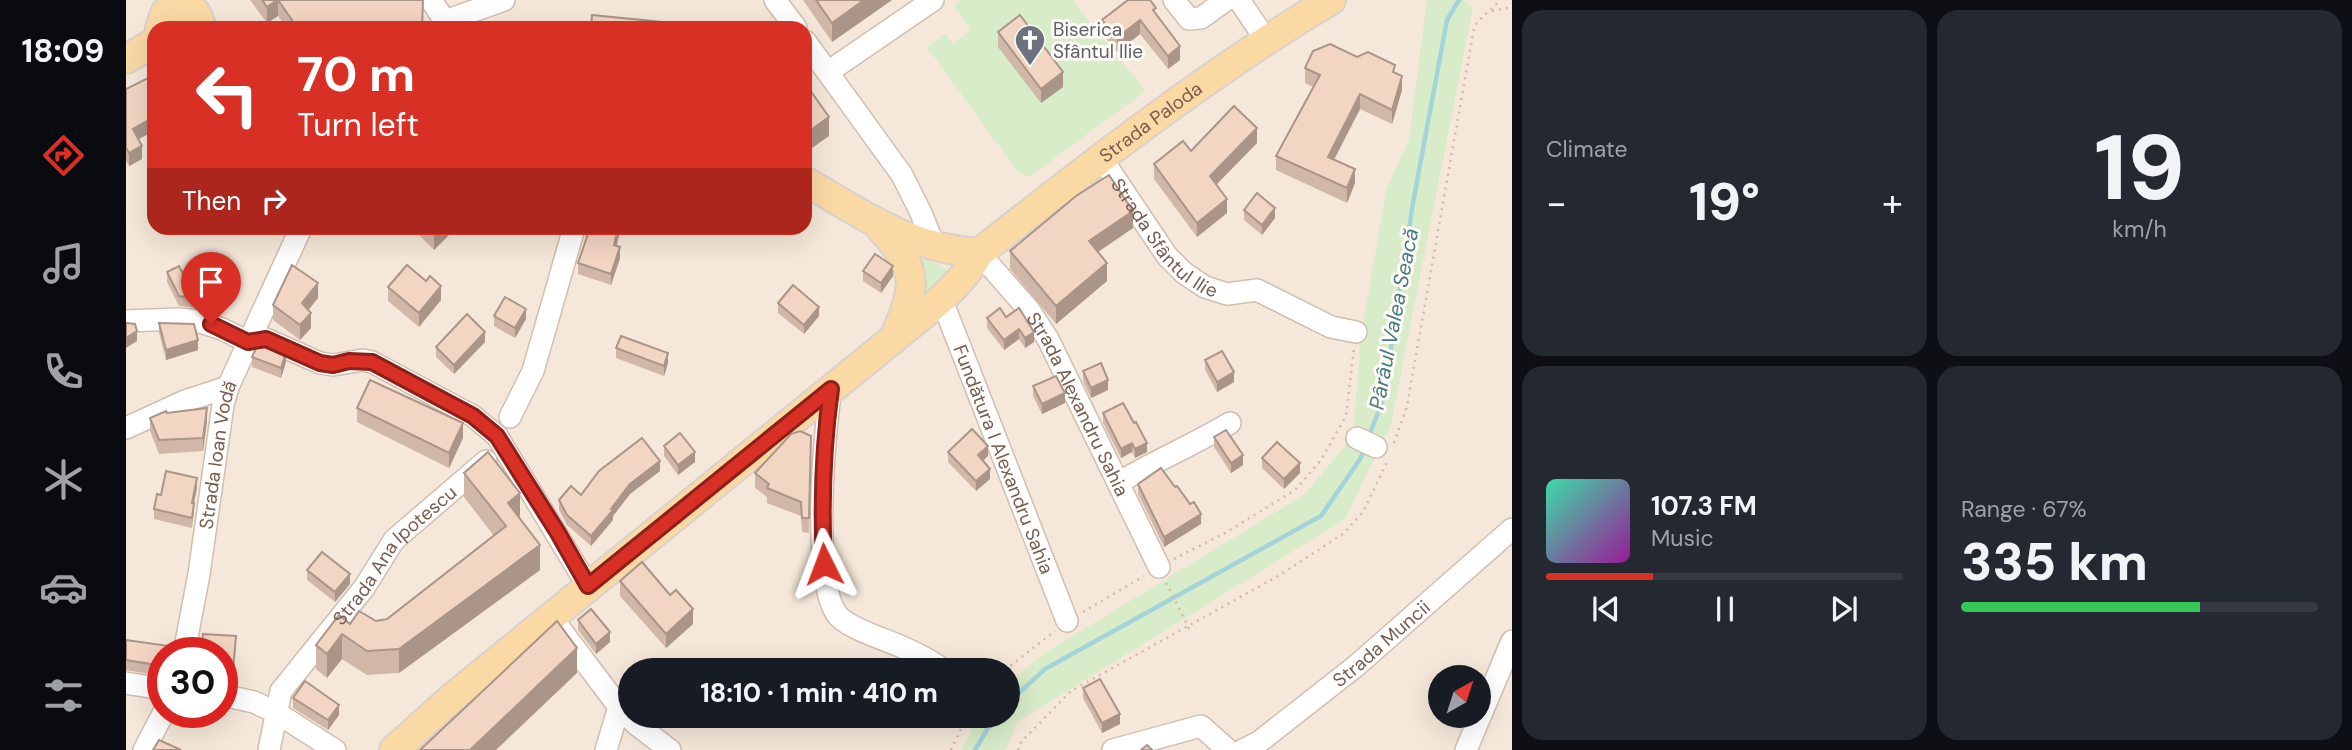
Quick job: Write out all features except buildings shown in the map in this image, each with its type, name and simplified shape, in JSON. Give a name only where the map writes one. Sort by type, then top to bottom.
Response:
[{"type":"main road","name":"Strada Paloda","points":[[394,750],[453,697],[893,339],[966,274],[979,253],[1102,159],[1266,40],[1331,0]]},
{"type":"main road","points":[[161,21],[171,9],[184,6],[203,14]]},
{"type":"main road","points":[[126,60],[147,47]]},
{"type":"main road","points":[[812,185],[876,224],[911,240],[935,248],[979,253]]},
{"type":"main road","points":[[876,224],[897,245],[907,261],[911,283],[910,300],[893,339]]},
{"type":"street","points":[[431,0],[444,21]]},
{"type":"street","points":[[453,21],[504,0]]},
{"type":"street","points":[[775,0],[791,21]]},
{"type":"street","points":[[828,72],[933,0]]},
{"type":"street","points":[[1174,0],[1189,19],[1201,18],[1226,0]]},
{"type":"street","points":[[1239,0],[1266,40]]},
{"type":"street","points":[[812,50],[902,175],[935,248]]},
{"type":"street","name":"Strada Sfântul Ilie","points":[[1102,159],[1167,256],[1184,273],[1205,287],[1227,294],[1257,290],[1331,327],[1356,332]]},
{"type":"street","name":"Strada Ioan Vodă","points":[[187,637],[228,387],[298,235]]},
{"type":"street","points":[[510,416],[533,371],[572,235]]},
{"type":"street","name":"Strada Alexandru Sahia","points":[[979,253],[1030,310],[1048,339],[1159,567]]},
{"type":"street","name":"Fundătura I Alexandru Sahia","points":[[941,298],[1067,621]]},
{"type":"street","points":[[126,321],[197,321],[222,328],[248,342],[266,339],[320,363],[333,365],[349,361],[372,362],[473,416],[497,436],[588,586]]},
{"type":"street","points":[[126,428],[185,401],[228,387]]},
{"type":"street","points":[[831,389],[826,426],[822,525],[828,593],[836,614],[854,626],[922,658]]},
{"type":"street","points":[[1118,482],[1230,423]]},
{"type":"street","points":[[1357,438],[1376,447]]},
{"type":"street","name":"Strada Ana Ipotescu","points":[[269,750],[281,691],[364,588],[394,540],[503,446]]},
{"type":"street","name":"Strada Muncii","points":[[1243,750],[1259,742],[1356,666],[1512,530]]},
{"type":"street","points":[[552,617],[618,706]]},
{"type":"street","points":[[1466,750],[1512,641]]},
{"type":"street","points":[[126,683],[147,686]]},
{"type":"street","points":[[238,698],[254,702],[277,713],[335,750]]},
{"type":"street","points":[[606,750],[618,710]]},
{"type":"street","points":[[1113,750],[1202,726],[1228,750]]},
{"type":"street","points":[[144,750],[156,728]]},
{"type":"street","points":[[641,728],[670,750]]},
{"type":"path","points":[[1492,11],[1500,0]]},
{"type":"path","points":[[1018,750],[1021,742],[1071,691],[1280,575],[1344,533],[1363,512],[1391,454],[1407,406],[1474,28],[1482,16],[1512,7]]},
{"type":"path","points":[[1020,658],[1067,621],[1159,567],[1225,533],[1295,490],[1321,460],[1346,416],[1356,332]]},
{"type":"path","points":[[1170,589],[1189,629]]},
{"type":"path","points":[[951,750],[961,728]]},
{"type":"shaded area","points":[[126,0],[1512,0],[1512,750],[126,750]]},
{"type":"green space","points":[[961,0],[1072,0],[1146,91],[1029,177],[1018,172],[927,47],[945,33],[953,44],[970,30],[954,5]]},
{"type":"green space","points":[[1427,0],[1464,0],[1473,7],[1391,424],[1345,519],[1020,720],[1020,673],[1045,653],[1305,494],[1353,436],[1361,336],[1386,190],[1409,140]]},
{"type":"green space","points":[[918,258],[941,265],[946,270],[945,277],[920,305]]},
{"type":"green space","points":[[972,728],[1015,728],[1006,750],[962,750]]},
{"type":"waterway","name":"Pârâul Valea Seacă","points":[[1369,436],[1383,400],[1413,203],[1447,20],[1459,0]]},
{"type":"waterway","name":"Pârâul Valea Seacă","points":[[1020,692],[1045,669],[1321,516],[1365,448]]},
{"type":"waterway","name":"Pârâul Valea Seacă","points":[[975,750],[988,728]]},
{"type":"place","name":"Biserica Sfântul Ilie","points":[[1030,67]]},
{"type":"route","points":[[211,324],[248,342],[266,339],[320,363],[333,365],[349,361],[372,362],[473,416],[497,436],[588,586],[831,389],[826,426],[822,525],[824,564]]}]
